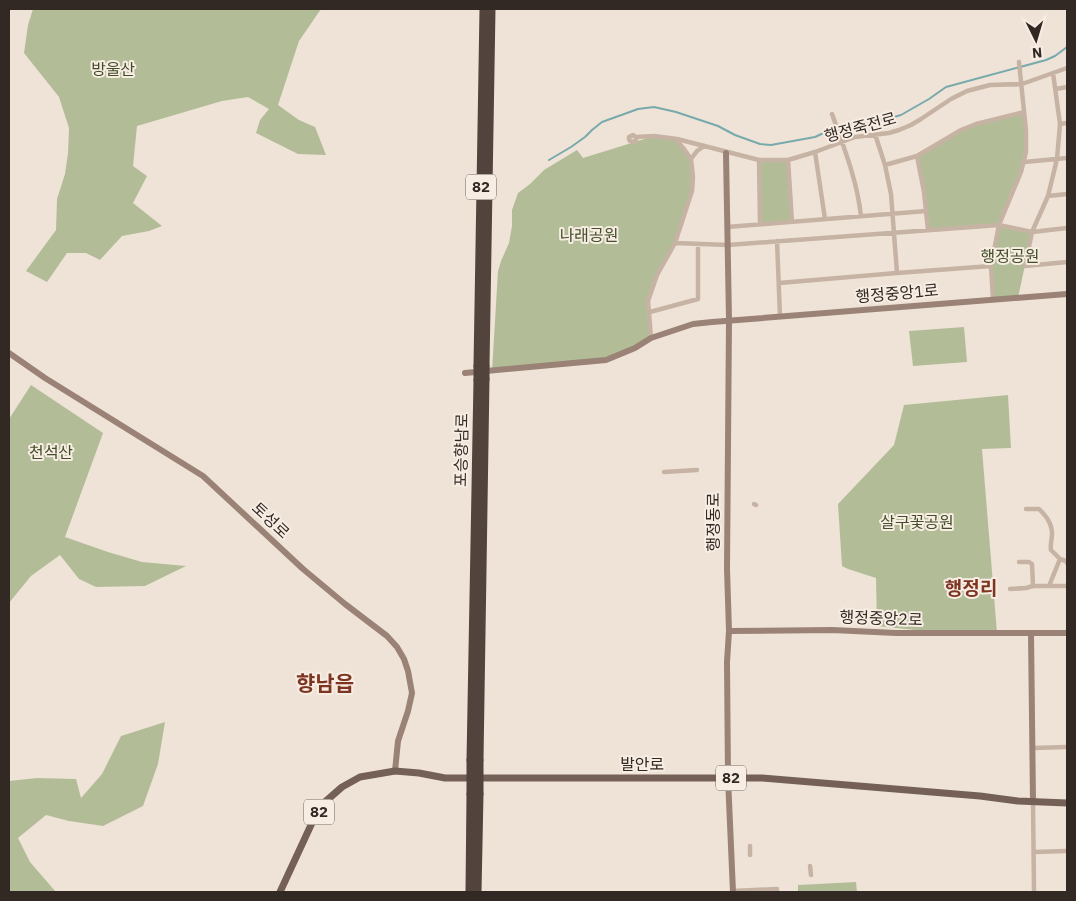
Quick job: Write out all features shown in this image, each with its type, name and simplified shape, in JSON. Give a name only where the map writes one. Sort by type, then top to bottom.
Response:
[{"type":"highway","name":"포승향남로","points":[[477,892],[475,760],[484,9]]},
{"type":"highway","name":"포승향남로","points":[[481,366],[492,9]]},
{"type":"highway","name":"포승향남로","points":[[469,890],[475,794]]},
{"type":"main road","name":"발안로","points":[[280,892],[311,825],[326,801],[342,787],[360,778],[395,771],[445,778],[762,778],[1067,804]]},
{"type":"street","points":[[993,299],[991,266],[999,225],[1024,162],[1026,141],[1019,63]]},
{"type":"street","name":"행정죽전로","points":[[636,137],[674,138],[759,160],[788,160],[854,137],[889,133],[911,125],[967,91],[990,85],[1022,84],[1067,68]]},
{"type":"street","points":[[1054,73],[1060,124],[1057,159],[1048,196],[1032,232],[1025,266],[1067,262]]},
{"type":"street","points":[[1056,89],[1067,88]]},
{"type":"street","points":[[885,165],[917,156],[961,130],[976,124],[1024,112]]},
{"type":"street","points":[[832,114],[855,179],[861,216]]},
{"type":"street","points":[[1060,124],[1067,123]]},
{"type":"street","points":[[875,134],[885,165],[891,194],[897,273]]},
{"type":"street","points":[[651,338],[648,301],[651,288],[675,243],[692,191],[691,159],[674,138]]},
{"type":"street","points":[[691,159],[704,146]]},
{"type":"street","points":[[815,152],[825,219]]},
{"type":"street","name":"행정동로","points":[[726,153],[729,320],[728,778],[733,892]]},
{"type":"street","points":[[917,156],[924,192],[928,230]]},
{"type":"street","points":[[1024,162],[1067,158]]},
{"type":"street","points":[[759,160],[760,224]]},
{"type":"street","points":[[788,160],[792,222]]},
{"type":"street","points":[[1048,196],[1067,194]]},
{"type":"street","points":[[727,227],[926,211]]},
{"type":"street","points":[[675,243],[728,244],[999,225],[1032,232],[1067,228]]},
{"type":"street","points":[[777,241],[780,316]]},
{"type":"street","points":[[650,312],[698,299],[698,244]]},
{"type":"street","points":[[779,283],[991,266]]},
{"type":"street","name":"행정중앙1로","points":[[465,373],[606,360],[635,348],[651,338],[693,324],[1067,294]]},
{"type":"street","name":"토성로","points":[[9,353],[39,374],[203,476],[304,569],[398,647],[408,671],[412,693],[398,741],[395,771]]},
{"type":"street","points":[[664,472],[697,470]]},
{"type":"street","points":[[1026,509],[1039,508],[1048,519],[1052,530],[1052,550],[1060,560],[1067,563]]},
{"type":"street","points":[[1049,586],[1060,560]]},
{"type":"street","points":[[1019,562],[1029,562],[1032,564],[1033,586]]},
{"type":"street","points":[[1010,589],[1033,586],[1067,586]]},
{"type":"street","name":"행정중앙2로","points":[[729,631],[832,630],[896,633],[1067,633]]},
{"type":"street","points":[[1031,634],[1034,892]]},
{"type":"street","points":[[1033,748],[1066,749]]},
{"type":"street","points":[[750,846],[750,855]]},
{"type":"street","points":[[1034,852],[1067,851]]},
{"type":"street","points":[[810,866],[811,875]]},
{"type":"street","points":[[733,892],[776,889],[777,892]]},
{"type":"green space","name":"방울산","points":[[33,9],[321,9],[299,41],[278,105],[299,120],[315,127],[326,155],[298,154],[256,133],[260,120],[269,109],[248,97],[222,101],[137,126],[133,166],[147,176],[133,203],[162,226],[149,231],[122,236],[100,260],[86,253],[67,253],[47,282],[26,271],[56,230],[57,199],[65,174],[69,128],[59,97],[24,53],[28,25]]},
{"type":"green space","name":"행정공원","points":[[1024,112],[1024,162],[1000,224],[1032,232],[1018,298],[993,299],[991,266],[999,225],[928,230],[917,156],[961,130]]},
{"type":"green space","name":"나래공원","points":[[654,136],[674,138],[691,159],[692,191],[675,243],[667,256],[648,301],[651,338],[606,360],[492,371],[498,271],[509,243],[512,210],[518,193],[544,170],[577,150],[583,158]]},
{"type":"green space","points":[[759,160],[788,160],[792,222],[760,224]]},
{"type":"green space","points":[[964,327],[967,362],[913,366],[909,331]]},
{"type":"green space","name":"천석산","points":[[31,385],[103,433],[65,537],[142,562],[186,566],[145,586],[96,587],[79,579],[60,555],[31,576],[9,603],[9,419]]},
{"type":"green space","name":"살구꽃공원","points":[[1008,395],[1011,448],[982,449],[997,633],[954,634],[877,626],[876,578],[842,566],[838,504],[894,445],[904,405]]},
{"type":"green space","points":[[165,722],[158,764],[143,806],[103,826],[69,821],[46,815],[18,838],[30,862],[56,892],[9,892],[9,781],[37,778],[76,779],[81,798],[102,774],[121,736]]},
{"type":"green space","points":[[856,882],[857,892],[798,892],[798,885]]},
{"type":"waterway","points":[[549,160],[585,137],[602,122],[638,109],[654,107],[718,126],[735,135],[760,144],[771,145],[815,137],[853,123],[887,119],[901,115],[946,87],[1046,60],[1067,47]]},
{"type":"district","name":"행정리","points":[[971,588]]},
{"type":"district","name":"향남읍","points":[[325,684]]}]
